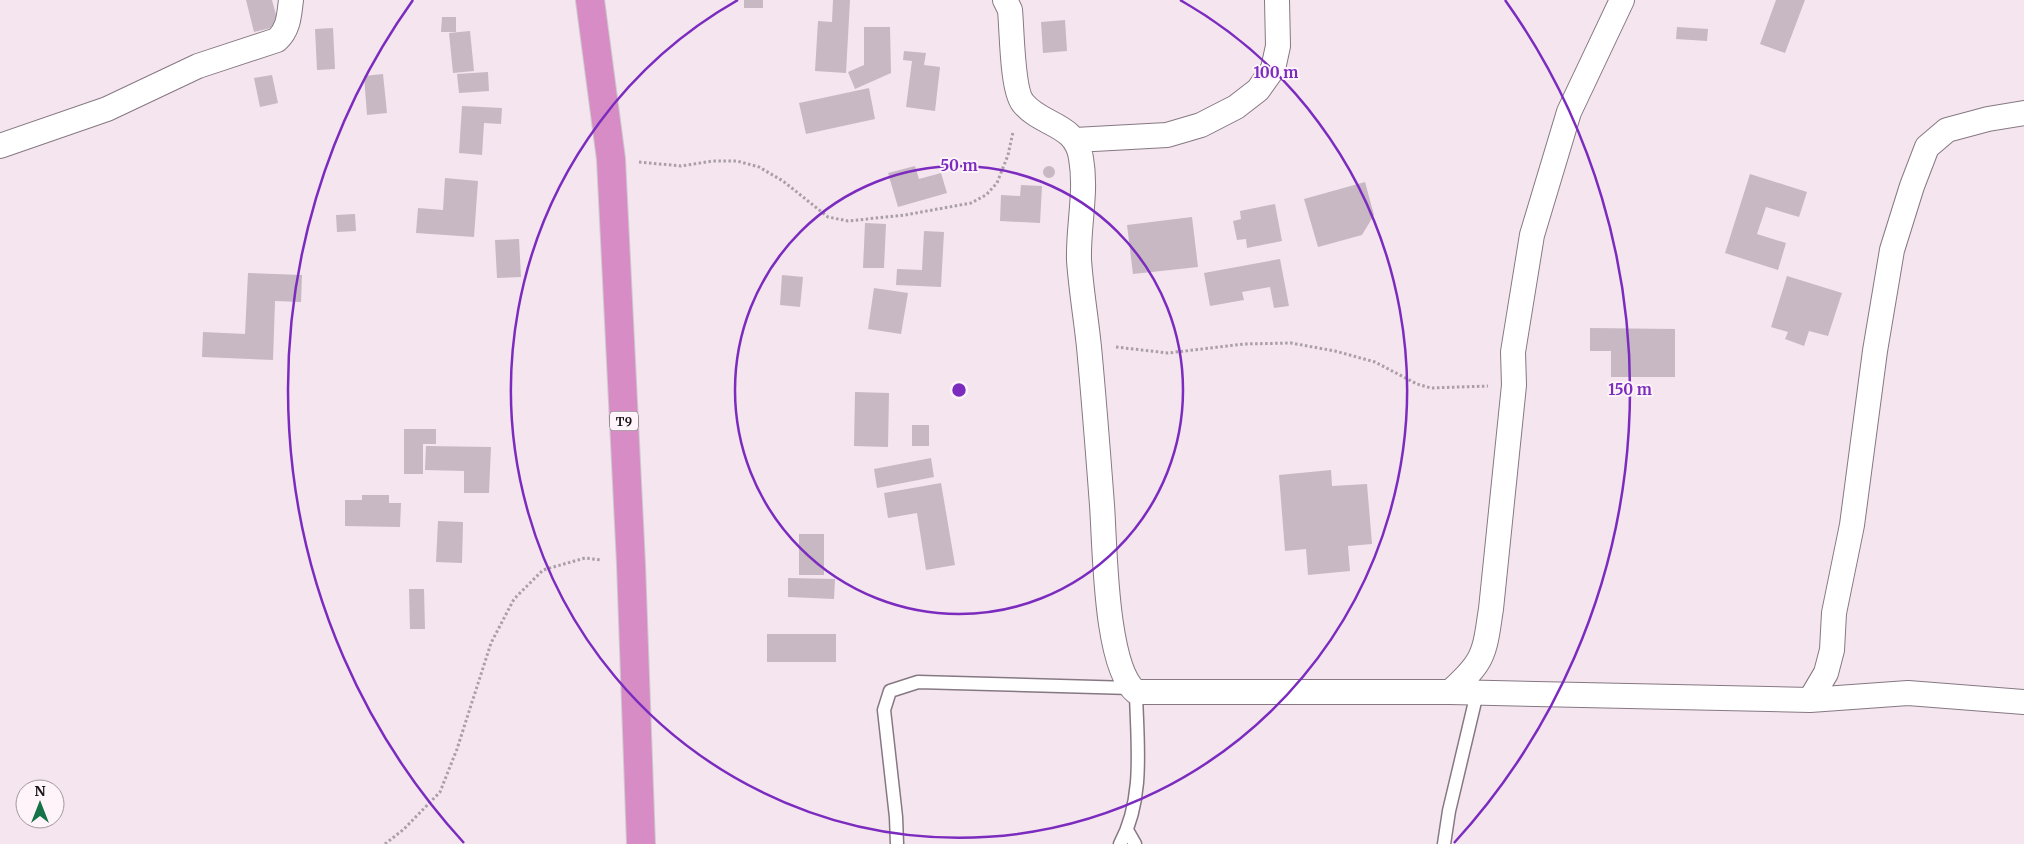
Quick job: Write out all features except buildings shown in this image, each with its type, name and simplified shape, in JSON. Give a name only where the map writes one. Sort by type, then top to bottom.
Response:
[{"type":"highway","name":"T9","points":[[590,0],[610,159],[631,564],[641,844]]},
{"type":"street","points":[[0,146],[106,109],[198,66],[277,40],[283,34],[288,24],[291,0]]},
{"type":"street","points":[[1005,0],[1010,10],[1016,89],[1023,103],[1038,116],[1061,127],[1075,140],[1081,157],[1082,198],[1079,262],[1089,345],[1111,628],[1126,682],[1134,690],[1450,692],[1810,700],[1908,693],[2024,702]]},
{"type":"street","points":[[1075,140],[1166,134],[1201,125],[1236,107],[1258,90],[1274,69],[1278,46],[1276,0]]},
{"type":"street","points":[[1450,692],[1468,675],[1478,661],[1485,641],[1491,609],[1514,386],[1513,352],[1532,234],[1569,112],[1622,0]]},
{"type":"street","points":[[1810,700],[1826,672],[1832,650],[1834,613],[1852,525],[1892,250],[1912,186],[1927,147],[1947,130],[1988,119],[2024,113]]},
{"type":"lane","points":[[897,844],[896,816],[884,710],[890,691],[918,682],[1134,690],[1138,780],[1134,811],[1128,830],[1120,844]]},
{"type":"lane","points":[[1444,844],[1449,811],[1477,693]]},
{"type":"lane","points":[[1128,830],[1135,844]]},
{"type":"path","points":[[610,159],[681,166],[713,161],[737,161],[759,167],[783,181],[828,217],[848,221],[905,215],[971,203],[986,195],[997,183],[1008,155],[1016,121],[1023,103]]},
{"type":"path","points":[[1089,345],[1134,347],[1168,353],[1244,344],[1291,343],[1335,351],[1376,362],[1417,384],[1431,388],[1514,386]]},
{"type":"path","points":[[385,844],[404,829],[440,792],[457,749],[491,643],[514,599],[543,570],[585,558],[631,564]]}]
